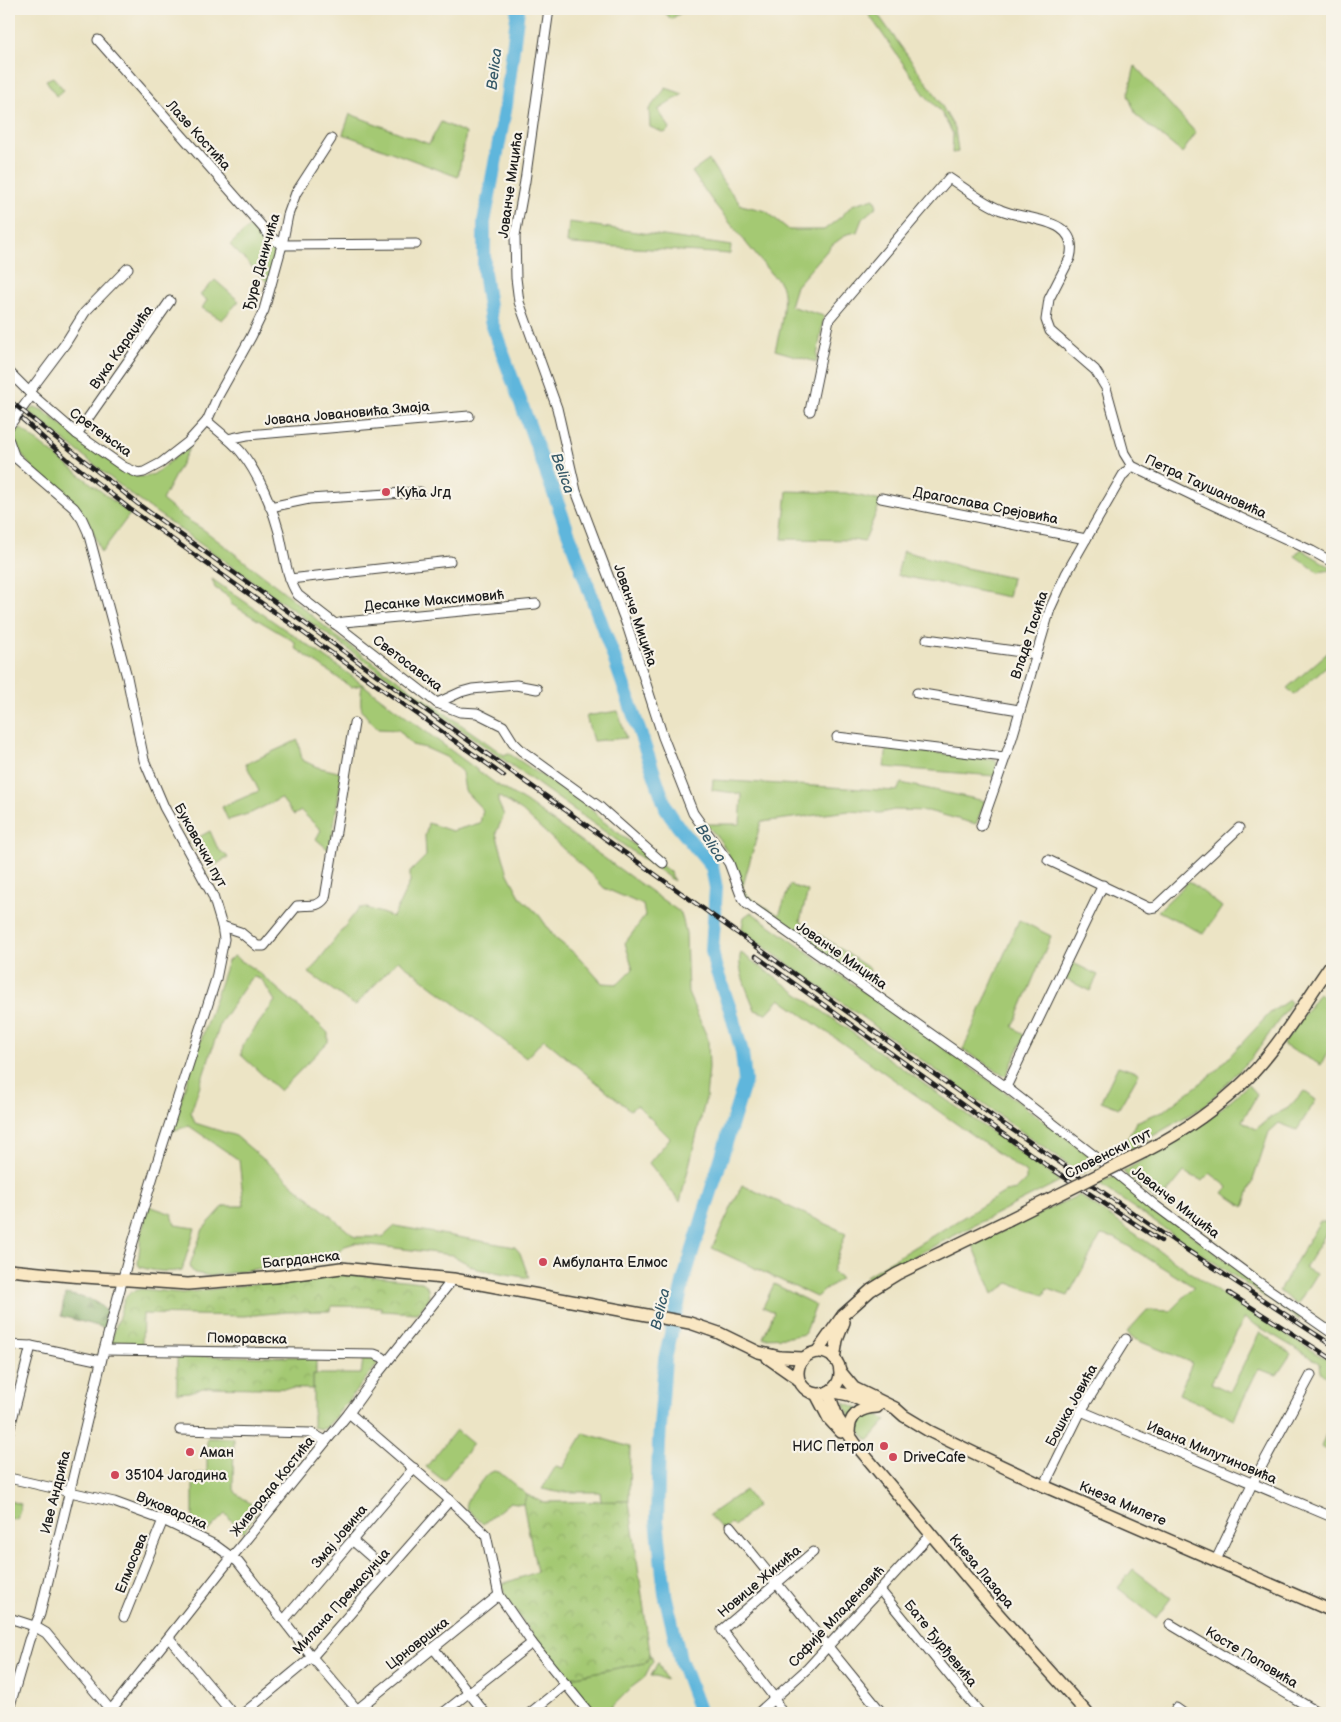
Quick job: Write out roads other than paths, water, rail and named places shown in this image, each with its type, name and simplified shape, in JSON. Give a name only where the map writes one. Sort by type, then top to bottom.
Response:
[{"type":"main road","name":"Словенски пут","points":[[817,1352],[836,1323],[864,1296],[883,1282],[1144,1152],[1186,1129],[1216,1107],[1250,1075],[1278,1040],[1332,963]]},
{"type":"main road","name":"Багрданска","points":[[9,1270],[188,1284],[275,1277],[341,1268],[453,1278],[690,1323],[719,1333],[758,1352]]},
{"type":"main road","points":[[834,1359],[837,1340],[848,1311]]},
{"type":"main road","points":[[758,1352],[780,1357],[803,1358]]},
{"type":"main road","points":[[758,1352],[798,1378],[804,1389],[816,1394],[829,1391],[838,1381],[840,1371],[834,1359],[826,1353],[817,1352],[803,1358],[798,1366],[798,1378]]},
{"type":"main road","name":"Кнеза Милете","points":[[840,1371],[854,1388],[895,1408],[904,1416],[929,1431],[974,1453],[1044,1486],[1332,1611]]},
{"type":"main road","name":"Кнеза Милете","points":[[829,1391],[849,1395],[895,1415],[904,1416]]},
{"type":"main road","name":"Кнеза Лазара","points":[[829,1391],[838,1419],[857,1446],[992,1608],[1087,1713]]},
{"type":"main road","name":"Кнеза Лазара","points":[[816,1394],[829,1419],[857,1446]]},
{"type":"main road","points":[[848,1433],[850,1421],[856,1413],[865,1408],[876,1407]]},
{"type":"street","name":"Јованче Мицића","points":[[549,9],[525,181],[515,236],[516,278],[519,302],[557,408],[576,491],[628,628],[663,737],[693,813],[729,863],[742,898],[747,904],[1006,1087],[1164,1211],[1257,1281],[1332,1333]]},
{"type":"street","name":"Лазе Костића","points":[[98,40],[272,238],[282,245]]},
{"type":"street","name":"Ђуре Даничића","points":[[207,421],[218,396],[264,310],[282,245],[288,214],[296,193],[331,140]]},
{"type":"street","name":"Петра Таушановића","points":[[810,411],[829,319],[949,178],[986,203],[1018,216],[1052,223],[1070,238],[1072,252],[1049,298],[1046,306],[1046,320],[1050,331],[1095,370],[1101,378],[1106,388],[1124,453],[1132,466],[1332,562]]},
{"type":"street","points":[[282,245],[416,244]]},
{"type":"street","points":[[9,426],[85,312],[128,268]]},
{"type":"street","name":"Вука Караџића","points":[[76,434],[170,301]]},
{"type":"street","name":"Сретењска","points":[[9,372],[30,394],[76,434],[124,467],[138,473],[161,463],[188,442],[207,421]]},
{"type":"street","name":"Јована Јовановића Змаја","points":[[228,439],[247,435],[468,416]]},
{"type":"street","name":"Светосавска","points":[[207,421],[228,439],[253,470],[270,507],[278,530],[290,579],[298,594],[437,703],[460,712],[477,713],[503,726],[513,742],[522,751],[601,808],[663,863]]},
{"type":"street","points":[[9,441],[12,455]]},
{"type":"street","name":"Буковачки пут","points":[[12,455],[74,508],[88,532],[128,677],[144,760],[164,807],[214,896],[224,939],[216,978],[161,1150],[128,1259],[124,1280]]},
{"type":"street","name":"Владе Тасића","points":[[981,826],[1012,738],[1050,609],[1066,574],[1086,539],[1124,475],[1132,466]]},
{"type":"street","points":[[270,507],[309,499],[420,492]]},
{"type":"street","name":"Драгослава Срејовића","points":[[880,498],[1086,539]]},
{"type":"street","points":[[290,579],[450,561]]},
{"type":"street","name":"Десанке Максимовић","points":[[335,624],[536,604]]},
{"type":"street","points":[[928,639],[1036,654]]},
{"type":"street","points":[[437,703],[472,689],[516,685],[537,689]]},
{"type":"street","points":[[917,693],[1019,710]]},
{"type":"street","points":[[222,926],[240,932],[257,946],[264,946],[296,906],[317,906],[325,898],[354,723]]},
{"type":"street","points":[[836,737],[1004,757]]},
{"type":"street","points":[[1048,860],[1149,908],[1155,907],[1238,828]]},
{"type":"street","points":[[1006,1087],[1103,885]]},
{"type":"street","name":"Живорада Костића","points":[[112,1712],[232,1557],[349,1413],[453,1278]]},
{"type":"street","name":"Иве Андрића","points":[[9,1709],[34,1626],[40,1614],[68,1492],[101,1361],[124,1280]]},
{"type":"street","name":"Бошка Јовића","points":[[1044,1486],[1081,1411],[1126,1339]]},
{"type":"street","points":[[9,1345],[31,1346],[101,1361]]},
{"type":"street","points":[[9,1431],[31,1346]]},
{"type":"street","name":"Поморавска","points":[[104,1350],[374,1354],[382,1357],[387,1362]]},
{"type":"street","points":[[1216,1560],[1252,1484],[1311,1375]]},
{"type":"street","name":"Ивана Милутиновића","points":[[1081,1411],[1332,1516]]},
{"type":"street","points":[[349,1413],[450,1500],[486,1535],[499,1595],[532,1643],[589,1713]]},
{"type":"street","points":[[180,1430],[311,1432],[326,1441]]},
{"type":"street","name":"Змај Јовина","points":[[284,1620],[414,1468]]},
{"type":"street","name":"Вуковарска","points":[[9,1478],[114,1502],[163,1520],[216,1545],[238,1562],[356,1712]]},
{"type":"street","name":"Милана Премасунца","points":[[244,1713],[312,1657],[450,1500]]},
{"type":"street","name":"Елмосова","points":[[124,1617],[163,1520]]},
{"type":"street","points":[[730,1526],[882,1713]]},
{"type":"street","name":"Софије Младеновић","points":[[758,1713],[774,1700],[828,1646],[931,1534]]},
{"type":"street","points":[[353,1541],[386,1571]]},
{"type":"street","name":"Новице Жикића","points":[[774,1700],[722,1630],[813,1552]]},
{"type":"street","name":"Бате Ђурђевића","points":[[880,1590],[980,1713]]},
{"type":"street","name":"Црновршка","points":[[356,1712],[499,1595]]},
{"type":"street","points":[[9,1618],[34,1626],[46,1633],[112,1712]]},
{"type":"street","name":"Косте Поповића","points":[[1170,1624],[1319,1713]]},
{"type":"street","points":[[169,1638],[232,1713]]},
{"type":"street","points":[[443,1713],[532,1643]]},
{"type":"street","points":[[434,1649],[485,1713]]},
{"type":"street","points":[[530,1713],[566,1684]]},
{"type":"street","points":[[774,1700],[782,1713]]},
{"type":"waterway","name":"Belica","points":[[518,9],[506,105],[484,222],[484,272],[491,321],[613,655],[666,808],[677,825],[712,867],[716,888],[712,950],[715,966],[742,1052],[745,1081],[684,1279],[665,1359],[659,1442],[657,1520],[665,1594],[680,1659],[700,1713]]},
{"type":"railway","points":[[9,400],[138,504],[1001,1122],[1187,1250],[1332,1345]]},
{"type":"railway","points":[[22,419],[68,460],[130,509],[504,776]]},
{"type":"railway","points":[[756,956],[1046,1165],[1161,1241]]},
{"type":"railway","points":[[1229,1293],[1332,1359]]},
{"type":"place","name":"Кућа Јгд","points":[[386,492]]},
{"type":"place","name":"Амбуланта Елмос","points":[[543,1262]]},
{"type":"place","name":"НИС Петрол","points":[[884,1446]]},
{"type":"place","name":"Аман","points":[[190,1452]]},
{"type":"place","name":"DriveCafe","points":[[893,1457]]},
{"type":"place","name":"35104 Јагодина","points":[[115,1475]]}]
